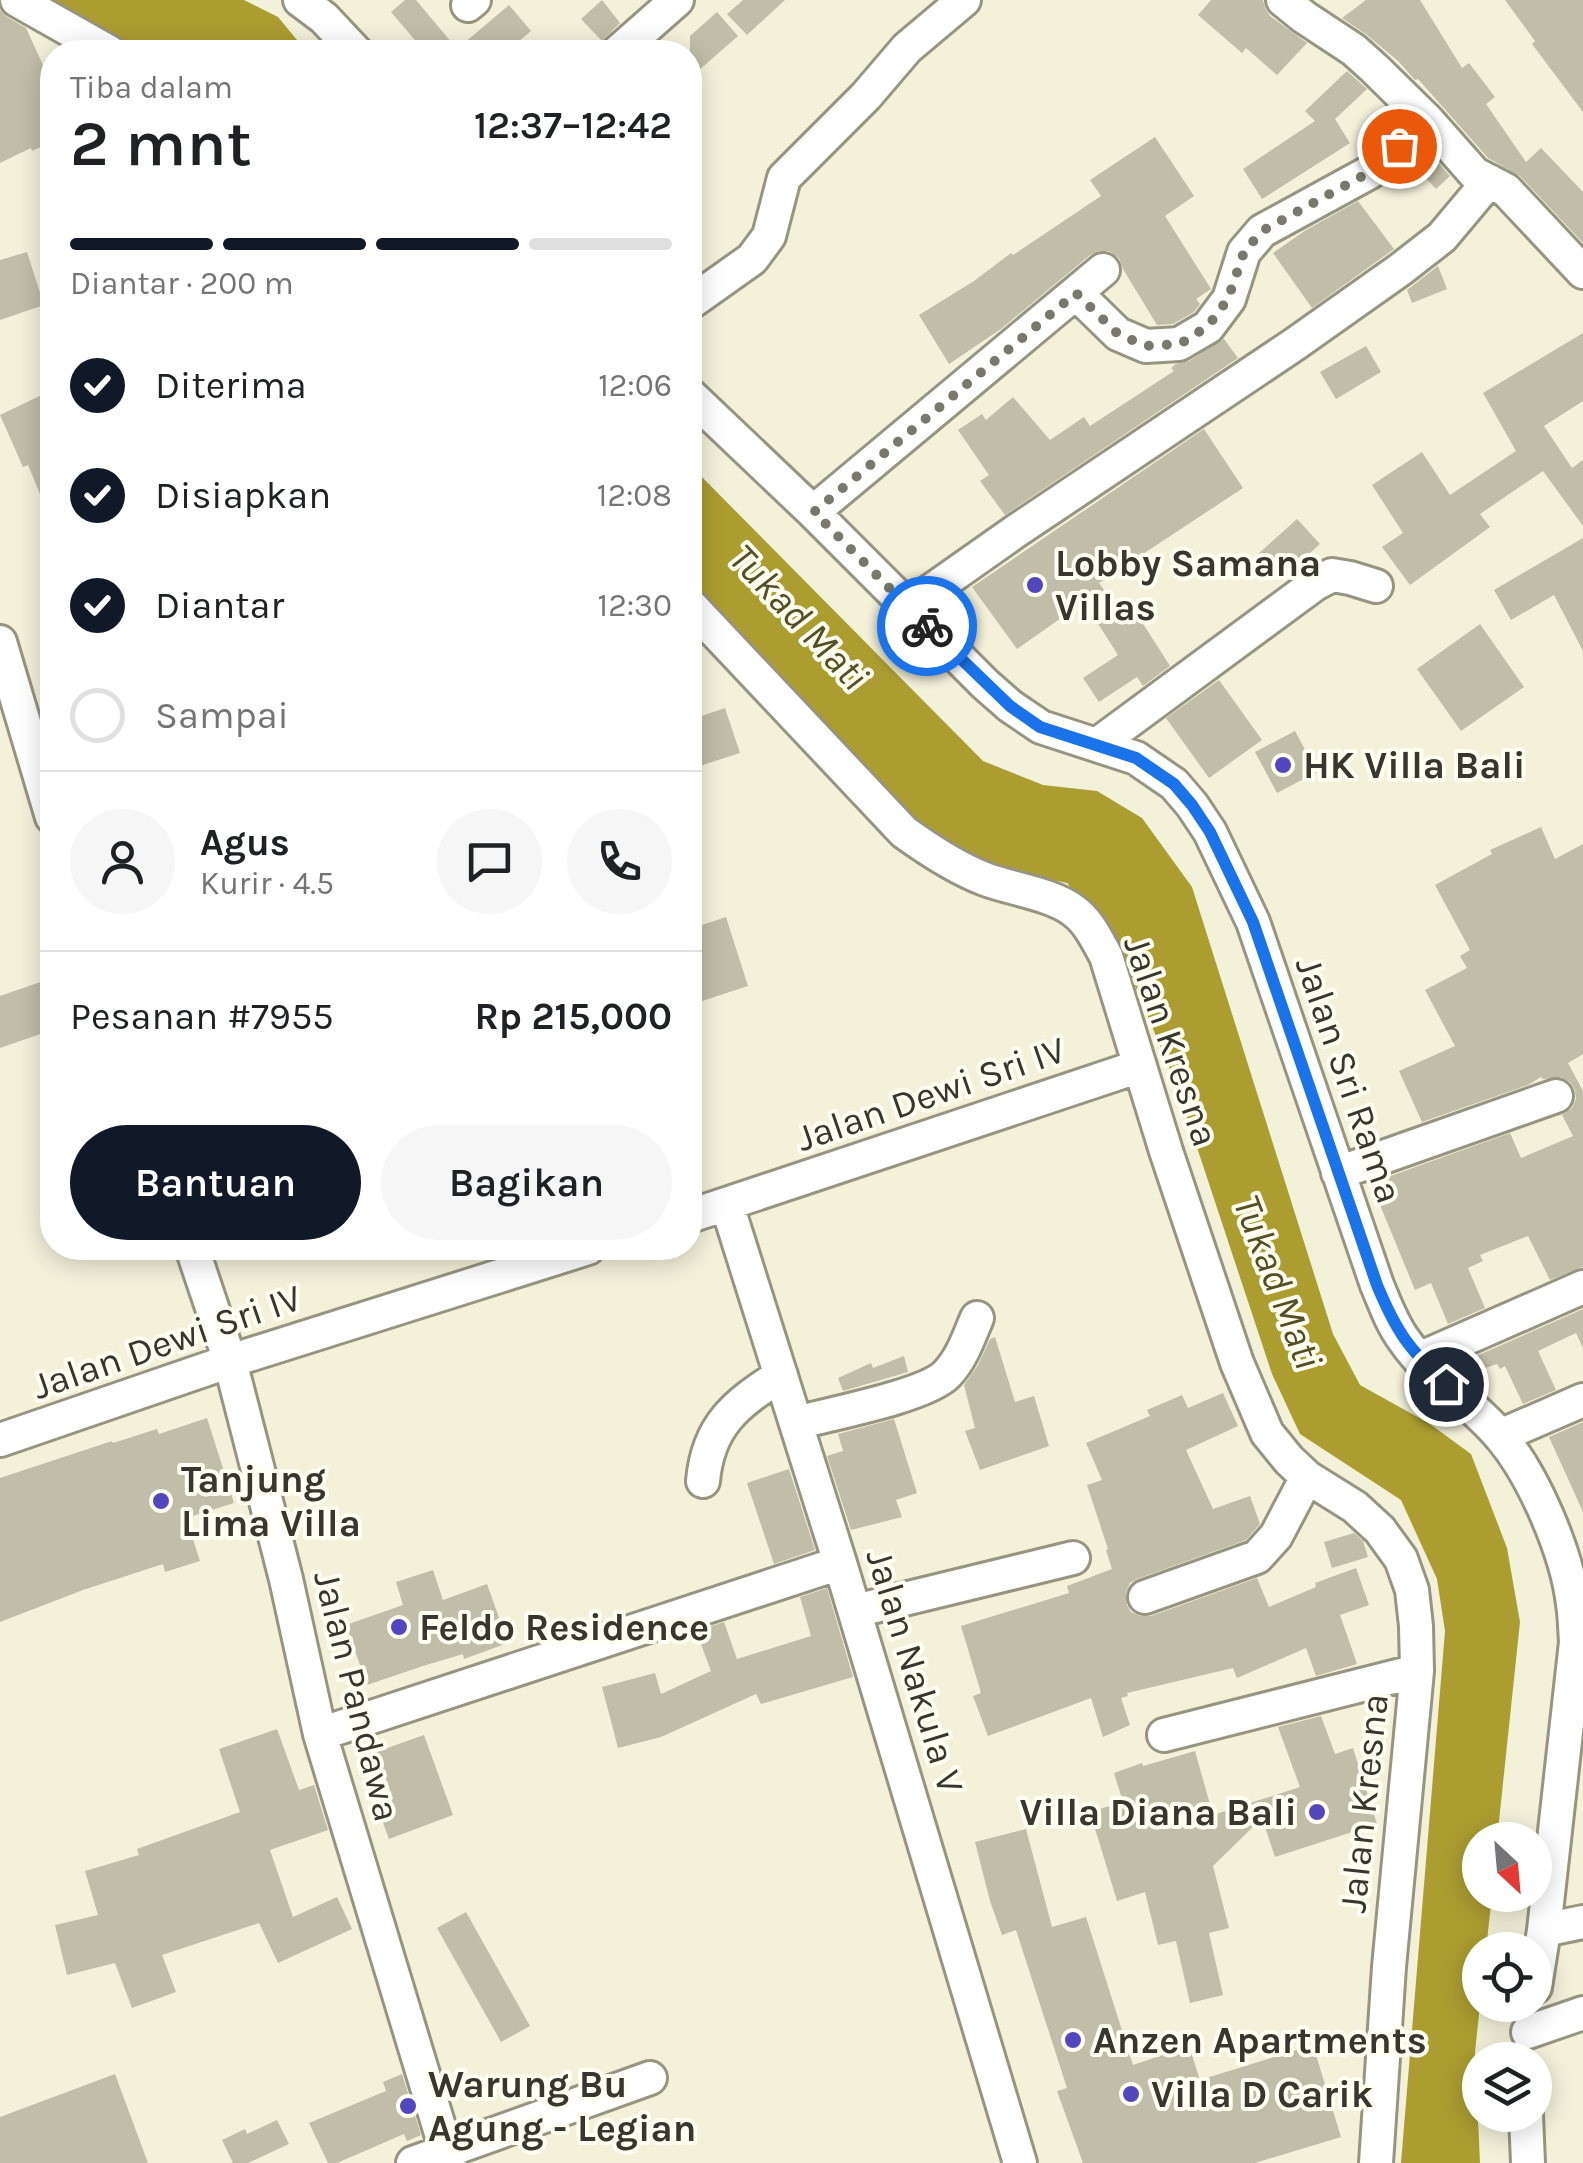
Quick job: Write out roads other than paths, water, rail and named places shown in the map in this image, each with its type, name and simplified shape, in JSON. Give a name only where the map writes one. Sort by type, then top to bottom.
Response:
[{"type":"street","points":[[17,0],[88,40]]},
{"type":"street","points":[[300,0],[345,40]]},
{"type":"street","points":[[632,40],[677,0]]},
{"type":"street","points":[[702,294],[752,259],[769,236],[784,178],[866,96],[907,48],[964,0]]},
{"type":"street","points":[[1283,0],[1354,50],[1428,121],[1475,174],[1506,190],[1582,270]]},
{"type":"street","points":[[1076,293],[1118,334],[1146,346],[1180,344],[1208,326],[1218,313],[1228,299],[1244,252],[1262,231],[1370,172],[1428,121]]},
{"type":"street","points":[[908,608],[1016,530],[1401,269],[1442,237],[1489,181]]},
{"type":"street","points":[[814,512],[1103,270]]},
{"type":"street","name":"Jalan Sri Rama","points":[[702,406],[1010,706],[1040,727],[1136,758],[1174,784],[1210,832],[1253,922],[1391,1318],[1419,1359],[1500,1436],[1525,1471],[1558,1547],[1573,1601],[1576,1642],[1544,1930]]},
{"type":"street","points":[[1098,744],[1315,584],[1332,576],[1376,586]]},
{"type":"street","name":"Jalan Kresna","points":[[702,618],[904,832],[981,878],[1074,910],[1090,929],[1106,956],[1236,1364],[1267,1433],[1307,1476],[1355,1507],[1380,1530],[1400,1560],[1412,1590],[1417,1671],[1390,1948],[1376,2163]]},
{"type":"street","points":[[0,642],[40,753]]},
{"type":"street","name":"Jalan Dewi Sri IV","points":[[702,1212],[1140,1066]]},
{"type":"street","points":[[1338,1173],[1556,1096]]},
{"type":"street","name":"Jalan Nakula V","points":[[727,1205],[840,1563],[1020,2163]]},
{"type":"street","name":"Jalan Pandawa","points":[[196,1260],[230,1361],[286,1579],[320,1734],[448,2157]]},
{"type":"street","name":"Jalan Dewi Sri IV","points":[[0,1440],[230,1361],[550,1260]]},
{"type":"street","points":[[1419,1359],[1583,1287]]},
{"type":"street","points":[[796,1423],[909,1394],[943,1378],[962,1355],[976,1318]]},
{"type":"street","points":[[703,1481],[705,1460],[719,1426],[745,1398],[781,1376]]},
{"type":"street","points":[[1500,1436],[1583,1400]]},
{"type":"street","points":[[1145,1597],[1257,1556],[1276,1536],[1307,1476]]},
{"type":"street","points":[[854,1610],[1073,1558]]},
{"type":"street","points":[[320,1734],[840,1563]]},
{"type":"street","points":[[1164,1734],[1417,1671]]},
{"type":"street","points":[[1544,1930],[1583,1922]]},
{"type":"street","points":[[1529,2032],[1583,2013]]},
{"type":"street","points":[[414,2163],[448,2157],[650,2078]]},
{"type":"street","points":[[1527,2132],[1528,2163]]},
{"type":"water","points":[[41,0],[244,0],[278,17],[297,40],[123,40]]},
{"type":"water","name":"Tukad Mati","points":[[702,477],[983,761],[1043,785],[1097,791],[1142,818],[1192,887],[1333,1334],[1360,1385],[1430,1424],[1471,1454],[1507,1548],[1520,1622],[1499,1822],[1462,1822],[1462,1912],[1490,1912],[1488,1932],[1462,1932],[1462,2022],[1478,2022],[1476,2042],[1462,2042],[1462,2132],[1479,2132],[1480,2163],[1401,2163],[1445,1631],[1437,1579],[1401,1500],[1300,1434],[1272,1374],[1176,1084],[1116,940],[1067,883],[995,867],[937,845],[702,614]]},
{"type":"place","name":"Lobby Samana Villas","points":[[1035,585]]},
{"type":"place","name":"HK Villa Bali","points":[[1283,765]]},
{"type":"place","name":"Tanjung Lima Villa","points":[[161,1501]]},
{"type":"place","name":"Feldo Residence","points":[[399,1627]]},
{"type":"place","name":"Villa Diana Bali","points":[[1317,1812]]},
{"type":"place","name":"Anzen Apartments","points":[[1073,2040]]},
{"type":"place","name":"Villa D Carik","points":[[1131,2094]]},
{"type":"place","name":"Warung Bu Agung - Legian","points":[[408,2106]]}]
